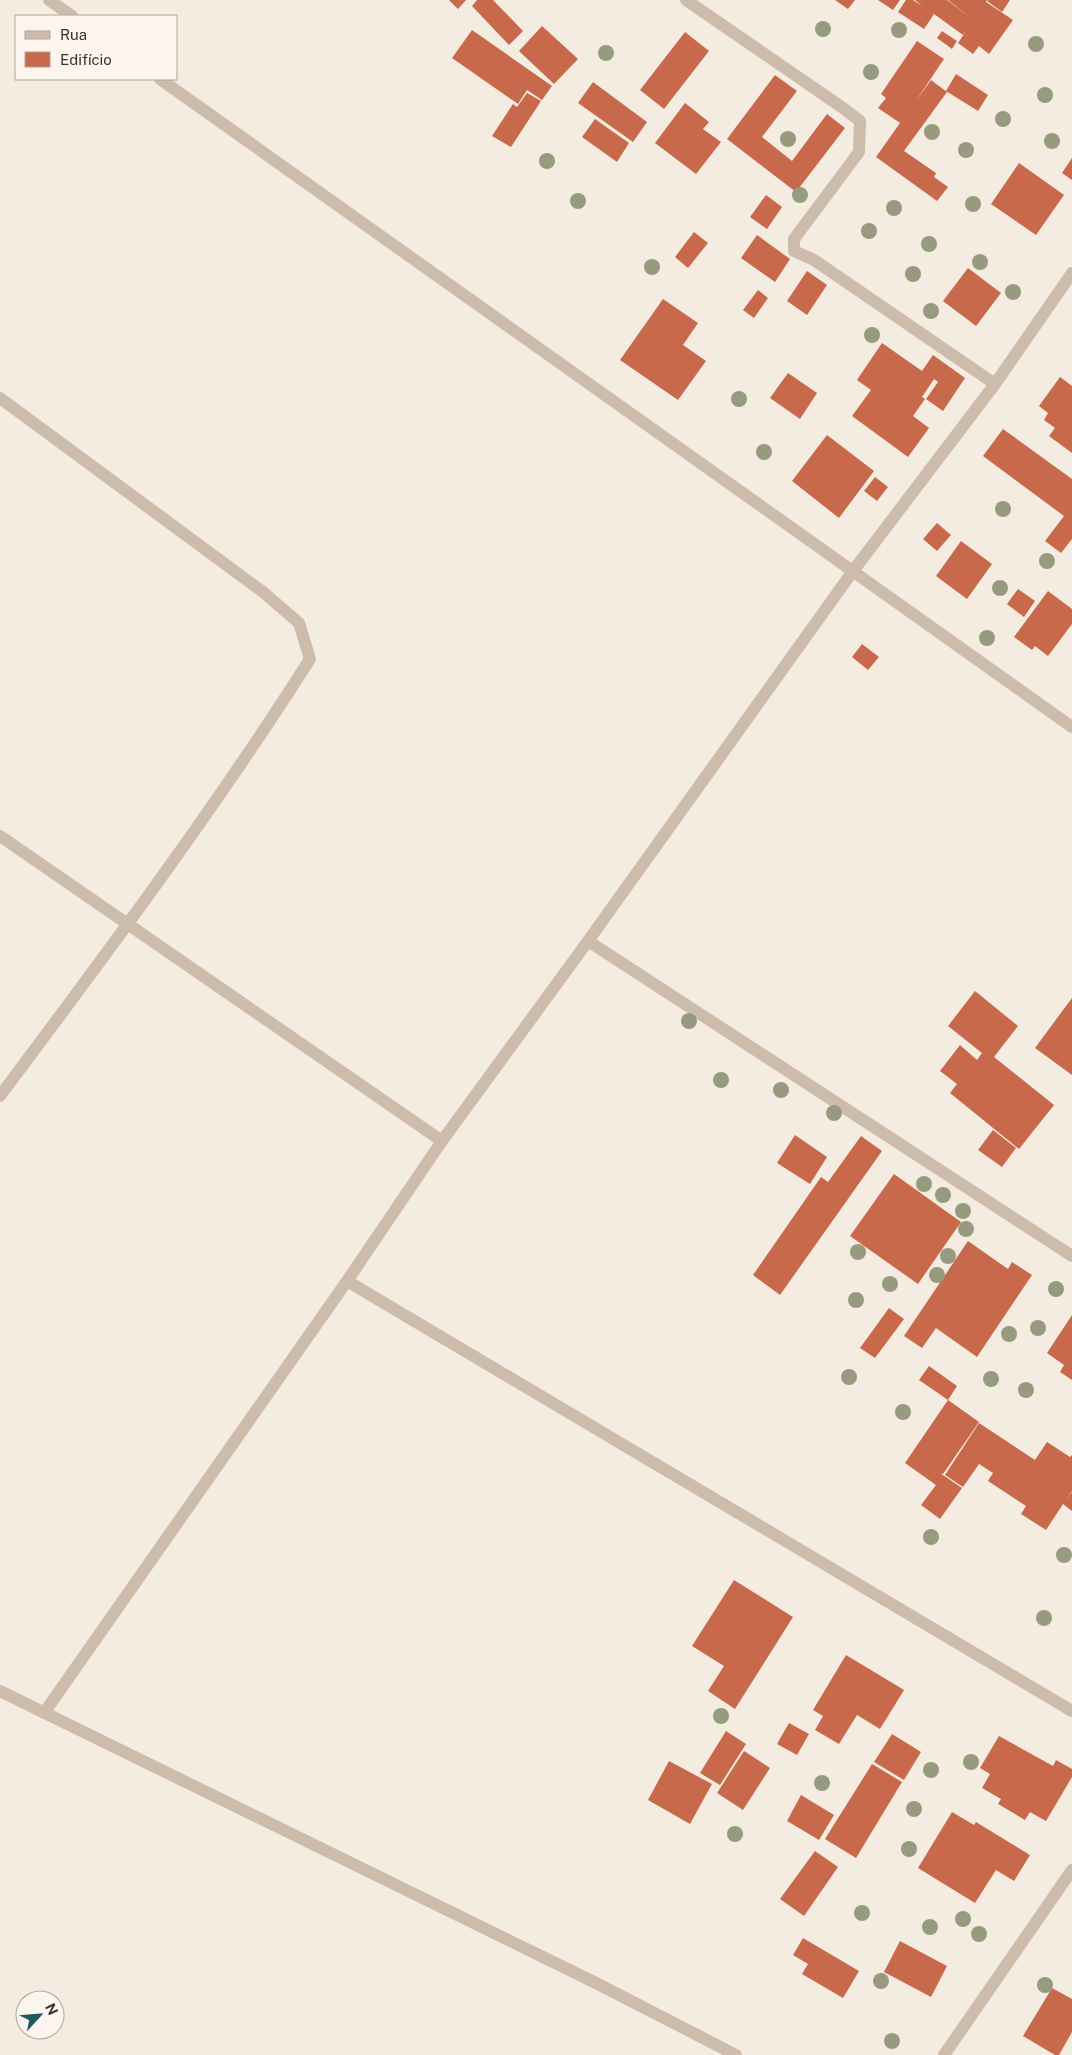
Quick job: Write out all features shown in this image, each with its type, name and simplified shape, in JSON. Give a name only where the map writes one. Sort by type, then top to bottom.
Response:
[{"type":"street","points":[[49,0],[71,15]]},
{"type":"street","points":[[686,0],[860,121],[859,152],[794,239],[794,250],[814,260],[996,384]]},
{"type":"street","points":[[161,80],[1072,727]]},
{"type":"street","points":[[44,1713],[347,1281],[442,1141],[853,571],[996,384],[1072,273]]},
{"type":"street","points":[[0,398],[263,592],[299,623],[310,659],[274,715],[128,926],[0,1096]]},
{"type":"street","points":[[0,836],[442,1141]]},
{"type":"street","points":[[588,941],[1072,1256]]},
{"type":"street","points":[[347,1281],[1072,1711]]},
{"type":"street","points":[[0,1691],[596,1982],[736,2055]]},
{"type":"street","points":[[944,2055],[1072,1870]]},
{"type":"building","points":[[449,0],[466,0],[458,9]]},
{"type":"building","points":[[477,0],[493,0],[523,31],[509,45],[472,6]]},
{"type":"building","points":[[835,0],[855,0],[848,9]]},
{"type":"building","points":[[878,0],[900,0],[893,10]]},
{"type":"building","points":[[906,0],[913,0],[922,6],[915,0],[947,0],[971,18],[948,0],[987,0],[986,2],[1013,20],[989,54],[979,46],[973,54],[958,43],[968,28],[963,35],[934,14],[924,29],[898,12]]},
{"type":"building","points":[[988,0],[1010,0],[1002,12]]},
{"type":"building","points":[[542,26],[578,59],[554,84],[519,51]]},
{"type":"building","points":[[472,30],[552,86],[542,100],[527,90],[518,104],[452,58]]},
{"type":"building","points":[[942,31],[957,41],[952,49],[937,38]]},
{"type":"building","points":[[685,32],[709,51],[664,109],[640,90]]},
{"type":"building","points":[[917,41],[944,59],[915,102],[931,80],[947,92],[904,151],[936,173],[934,177],[948,187],[937,201],[876,157],[900,123],[878,108],[886,98],[881,94]]},
{"type":"building","points":[[956,74],[988,95],[978,111],[946,91]]},
{"type":"building","points":[[775,75],[797,91],[762,137],[792,161],[827,114],[845,128],[796,192],[727,139]]},
{"type":"building","points":[[593,82],[647,122],[633,142],[578,103]]},
{"type":"building","points":[[527,93],[541,101],[511,147],[492,136],[513,104],[517,107]]},
{"type":"building","points":[[685,103],[709,122],[703,129],[721,142],[696,174],[655,143]]},
{"type":"building","points":[[595,119],[629,143],[617,162],[582,137]]},
{"type":"building","points":[[1072,158],[1072,180],[1062,173]]},
{"type":"building","points":[[1019,163],[1064,195],[1036,235],[991,204]]},
{"type":"building","points":[[766,195],[782,207],[767,229],[750,217]]},
{"type":"building","points":[[694,232],[708,243],[688,268],[675,257]]},
{"type":"building","points":[[757,235],[790,259],[775,282],[741,258]]},
{"type":"building","points":[[968,268],[1001,293],[976,326],[943,301]]},
{"type":"building","points":[[807,271],[827,285],[807,315],[787,301]]},
{"type":"building","points":[[758,290],[768,298],[754,318],[743,310]]},
{"type":"building","points":[[663,299],[698,323],[683,345],[706,361],[678,400],[620,360]]},
{"type":"building","points":[[882,343],[922,371],[933,355],[965,378],[943,411],[926,399],[938,382],[934,379],[922,397],[925,399],[913,416],[929,428],[908,457],[852,416],[871,390],[857,380]]},
{"type":"building","points":[[788,373],[817,393],[800,419],[770,398]]},
{"type":"building","points":[[1060,377],[1072,386],[1072,453],[1049,436],[1055,428],[1044,420],[1048,413],[1039,406]]},
{"type":"building","points":[[1003,429],[1072,479],[1072,539],[1061,553],[1045,541],[1064,516],[983,456]]},
{"type":"building","points":[[827,435],[874,471],[839,518],[792,481]]},
{"type":"building","points":[[875,477],[888,487],[877,501],[864,491]]},
{"type":"building","points":[[937,523],[951,535],[937,551],[923,539]]},
{"type":"building","points":[[961,541],[992,564],[967,599],[936,576]]},
{"type":"building","points":[[1018,589],[1035,601],[1024,617],[1007,604]]},
{"type":"building","points":[[1048,591],[1072,609],[1072,624],[1048,656],[1035,646],[1032,650],[1014,637]]},
{"type":"building","points":[[862,644],[879,657],[868,670],[852,657]]},
{"type":"building","points":[[975,991],[1018,1026],[994,1057],[1054,1105],[1019,1149],[950,1093],[957,1084],[940,1071],[960,1045],[977,1060],[982,1053],[948,1026]]},
{"type":"building","points":[[1072,998],[1072,1075],[1035,1048]]},
{"type":"building","points":[[993,1130],[1016,1148],[1002,1167],[978,1150]]},
{"type":"building","points":[[795,1135],[827,1157],[810,1184],[777,1163]]},
{"type":"building","points":[[861,1136],[882,1151],[780,1295],[753,1275],[821,1177],[828,1182]]},
{"type":"building","points":[[894,1174],[961,1222],[918,1284],[850,1236]]},
{"type":"building","points":[[968,1241],[1008,1269],[1012,1262],[1032,1275],[977,1357],[936,1328],[922,1348],[904,1336]]},
{"type":"building","points":[[889,1308],[904,1319],[875,1358],[860,1348]]},
{"type":"building","points":[[1072,1315],[1072,1380],[1060,1372],[1064,1365],[1047,1353]]},
{"type":"building","points":[[929,1366],[957,1386],[948,1400],[919,1380]]},
{"type":"building","points":[[948,1400],[979,1422],[943,1474],[940,1473],[962,1488],[940,1519],[921,1505],[936,1485],[905,1463]]},
{"type":"building","points":[[979,1423],[1035,1460],[1047,1442],[1070,1457],[1072,1455],[1072,1491],[1067,1499],[1072,1492],[1072,1511],[1063,1504],[1046,1530],[1021,1514],[1026,1506],[988,1481],[993,1473],[979,1464],[963,1487],[945,1475]]},
{"type":"building","points":[[734,1580],[793,1617],[735,1709],[708,1691],[724,1666],[692,1646]]},
{"type":"building","points":[[846,1655],[904,1690],[880,1729],[857,1715],[839,1744],[815,1730],[823,1716],[813,1710]]},
{"type":"building","points":[[789,1723],[809,1734],[797,1755],[777,1744]]},
{"type":"building","points":[[726,1731],[746,1744],[720,1785],[700,1773]]},
{"type":"building","points":[[892,1734],[921,1752],[904,1780],[874,1762]]},
{"type":"building","points":[[999,1736],[1053,1766],[1056,1760],[1072,1769],[1072,1777],[1046,1821],[1030,1812],[1025,1820],[998,1804],[1001,1799],[982,1788],[990,1774],[980,1768]]},
{"type":"building","points":[[744,1751],[770,1768],[743,1810],[717,1793]]},
{"type":"building","points":[[669,1761],[712,1784],[690,1824],[648,1800]]},
{"type":"building","points":[[872,1764],[902,1782],[856,1858],[825,1839]]},
{"type":"building","points":[[801,1795],[834,1815],[819,1840],[787,1821]]},
{"type":"building","points":[[952,1812],[974,1825],[976,1822],[1030,1855],[1014,1881],[996,1870],[975,1903],[918,1868]]},
{"type":"building","points":[[815,1851],[838,1867],[804,1916],[780,1899]]},
{"type":"building","points":[[803,1938],[859,1971],[843,1998],[802,1974],[808,1964],[793,1955]]},
{"type":"building","points":[[900,1941],[947,1966],[931,1997],[884,1972]]},
{"type":"building","points":[[1052,1988],[1072,1999],[1072,2032],[1059,2055],[1055,2055],[1023,2036]]}]
